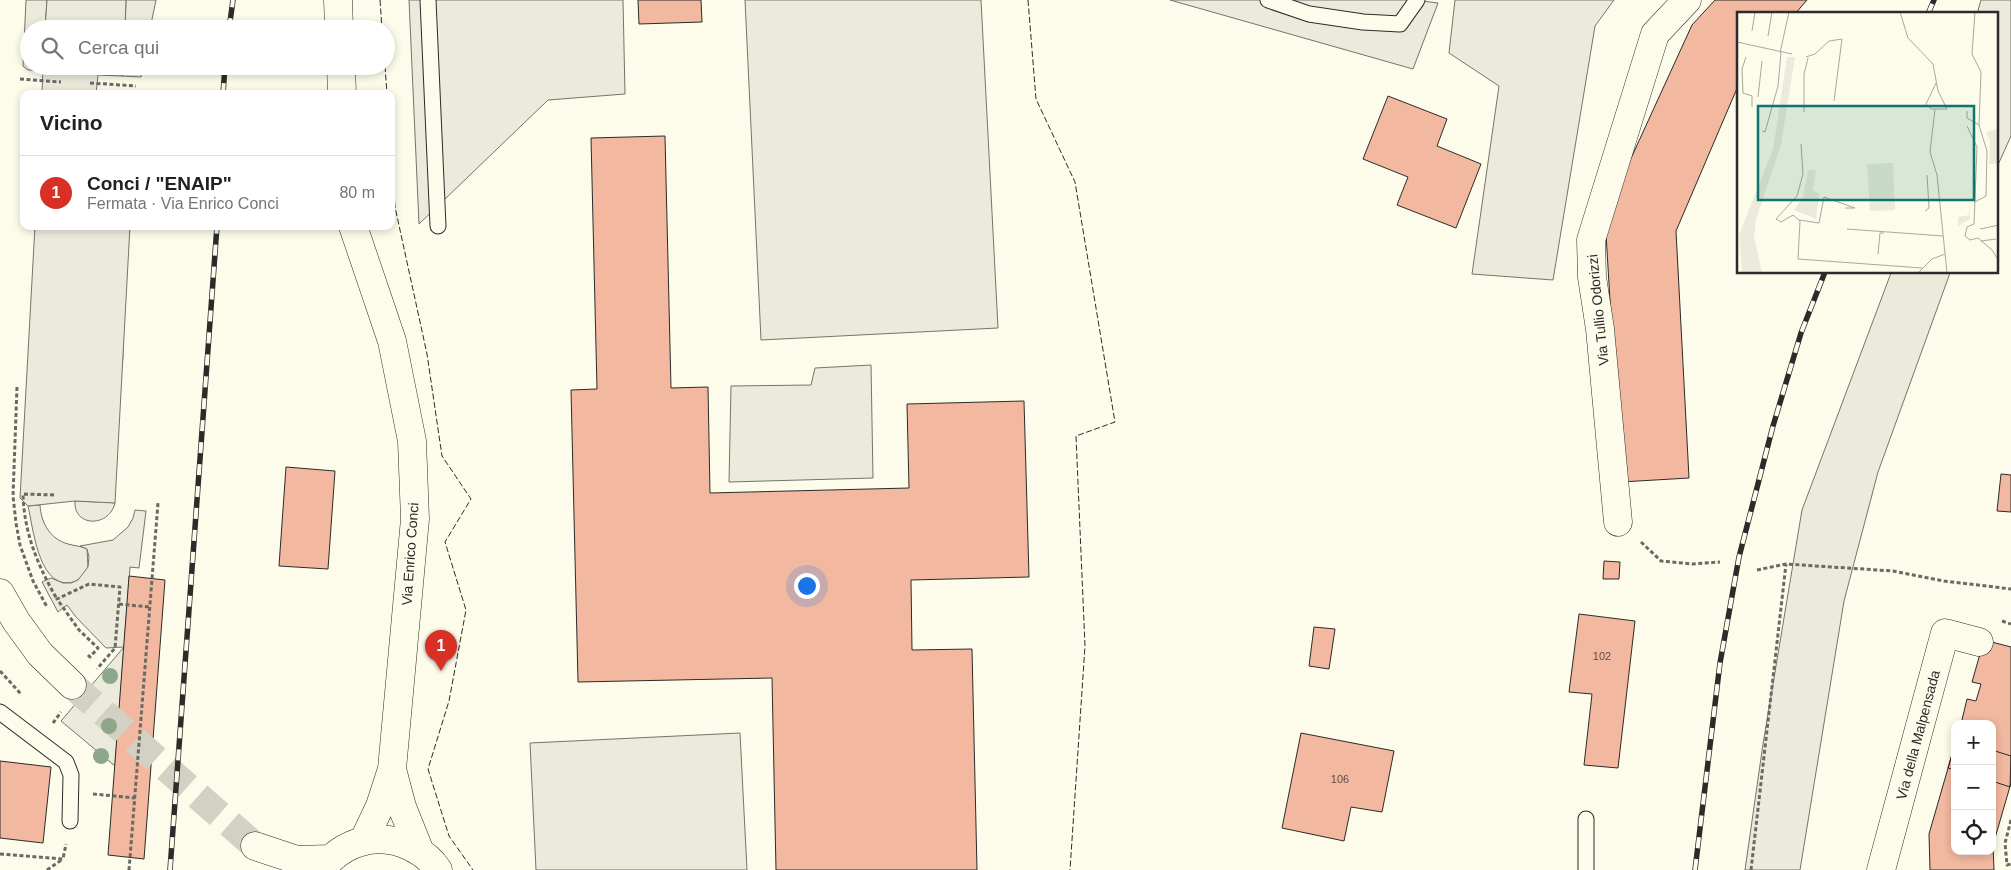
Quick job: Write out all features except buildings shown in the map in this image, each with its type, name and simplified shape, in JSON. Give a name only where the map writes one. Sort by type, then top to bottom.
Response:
[{"type":"street","points":[[338,0],[339,20]]},
{"type":"street","name":"Via Tullio Odorizzi","points":[[1618,522],[1600,329],[1592,277],[1591,240],[1655,34],[1687,0]]},
{"type":"street","points":[[341,75],[342,90]]},
{"type":"street","name":"Via Enrico Conci","points":[[354,230],[392,341],[412,441],[415,518],[392,769],[380,806],[364,840]]},
{"type":"street","points":[[0,593],[16,621],[68,697]]},
{"type":"street","name":"Via della Malpensada","points":[[1881,870],[1945,633],[1979,642]]},
{"type":"street","name":"Via Enrico Conci","points":[[392,769],[402,807],[429,861]]},
{"type":"street","points":[[273,870],[255,846],[297,860],[325,865],[345,847],[364,840],[383,839],[403,843],[429,861]]},
{"type":"lane","points":[[428,0],[438,226]]},
{"type":"lane","points":[[1268,0],[1309,14],[1363,22],[1400,24],[1417,0]]},
{"type":"lane","points":[[0,712],[66,762],[71,775],[70,821]]},
{"type":"lane","points":[[1586,819],[1586,870]]},
{"type":"path","points":[[20,79],[61,82]]},
{"type":"path","points":[[90,83],[136,86]]},
{"type":"path","points":[[17,387],[12,496],[16,523],[20,545],[33,581],[51,615]]},
{"type":"path","points":[[54,495],[23,494],[26,525],[32,550],[57,599],[79,630],[98,648],[90,657],[84,651]]},
{"type":"path","points":[[129,870],[158,503]]},
{"type":"path","points":[[1618,522],[1661,561],[1692,564],[1720,562]]},
{"type":"path","points":[[1757,570],[1786,564],[1893,572],[1944,581],[2011,589]]},
{"type":"path","points":[[1751,870],[1786,564]]},
{"type":"path","points":[[57,599],[89,584],[120,587],[115,648],[96,670]]},
{"type":"path","points":[[119,604],[150,607]]},
{"type":"path","points":[[52,723],[68,697]]},
{"type":"path","points":[[71,792],[135,798]]},
{"type":"path","points":[[2011,820],[2005,844],[2007,864],[2011,864]]},
{"type":"path","points":[[47,870],[63,859],[70,821]]},
{"type":"path","points":[[0,854],[63,859]]},
{"type":"shaded area","points":[[26,0],[47,0],[46,20],[25,20]]},
{"type":"shaded area","points":[[47,0],[126,0],[125,20],[46,20]]},
{"type":"shaded area","points":[[126,0],[156,0],[152,20],[125,20]]},
{"type":"shaded area","points":[[409,0],[623,0],[625,94],[548,100],[419,224]]},
{"type":"shaded area","points":[[745,0],[981,0],[998,328],[761,340]]},
{"type":"shaded area","points":[[1170,0],[1415,0],[1438,3],[1413,69]]},
{"type":"shaded area","points":[[1455,0],[1614,0],[1595,26],[1553,280],[1472,274],[1499,86],[1449,53]]},
{"type":"shaded area","points":[[1981,0],[2011,0],[2011,136],[1998,165],[1998,12],[1978,12]]},
{"type":"shaded area","points":[[43,75],[98,75],[96,90],[42,90]]},
{"type":"shaded area","points":[[122,75],[141,75],[141,77]]},
{"type":"shaded area","points":[[35,230],[130,230],[115,503],[75,501],[28,506],[20,498]]},
{"type":"shaded area","points":[[1891,274],[1950,274],[1878,472],[1844,601],[1800,870],[1745,870],[1763,744],[1802,510]]},
{"type":"shaded area","points":[[123,338],[123,357],[106,502],[115,503],[106,517],[92,521],[85,520],[76,510],[75,501],[99,502]]},
{"type":"shaded area","points":[[871,365],[873,478],[729,482],[731,386],[811,385],[815,368]]},
{"type":"shaded area","points":[[40,505],[42,518],[51,534],[62,542],[87,549],[88,567],[83,576],[78,580],[68,583],[58,581],[43,565],[35,540],[28,506]]},
{"type":"shaded area","points":[[135,510],[146,511],[139,568],[130,567],[124,647],[106,648],[67,605],[58,612],[42,582],[51,578],[63,583],[71,583],[78,580],[88,567],[89,557],[87,549],[80,546],[113,540],[128,527]]},
{"type":"shaded area","points":[[124,647],[115,766],[61,721]]},
{"type":"shaded area","points":[[740,733],[747,870],[536,870],[530,743]]},
{"type":"tunnel","points":[[72,685],[255,846]]},
{"type":"railway","points":[[230,20],[233,0]]},
{"type":"railway","points":[[1929,12],[1934,0]]},
{"type":"railway","points":[[223,90],[224,75]]},
{"type":"railway","points":[[170,870],[217,230]]},
{"type":"railway","points":[[1695,870],[1720,663],[1739,557],[1773,426],[1801,333],[1824,274]]},
{"type":"fence","points":[[380,0],[381,20]]},
{"type":"fence","points":[[1028,0],[1036,99],[1075,182],[1115,422],[1076,436],[1085,646],[1070,870]]},
{"type":"fence","points":[[386,75],[387,90]]},
{"type":"fence","points":[[395,207],[427,354],[442,456],[471,499],[445,542],[466,610],[449,701],[428,769],[449,836],[473,870]]},
{"type":"place","name":"Conci / \"ENAIP\"","points":[[441,671]]}]
